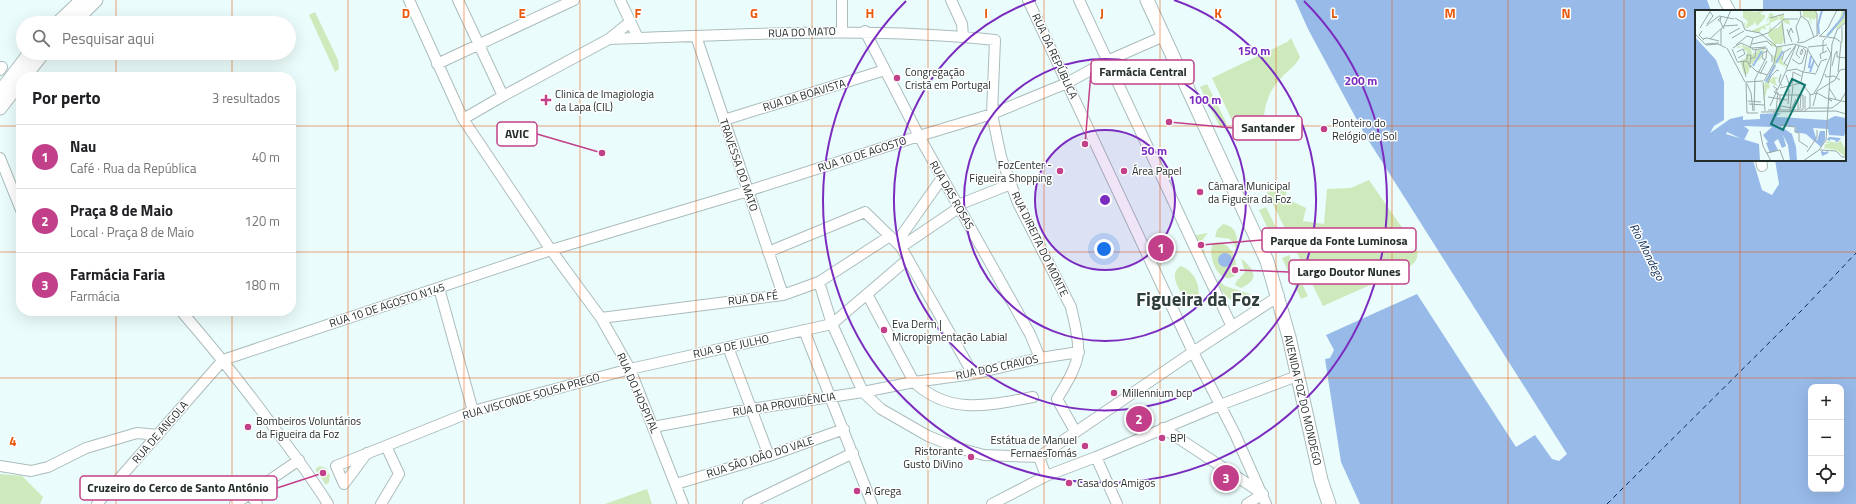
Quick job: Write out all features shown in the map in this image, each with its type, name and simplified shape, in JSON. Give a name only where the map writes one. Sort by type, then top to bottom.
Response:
[{"type":"main road","points":[[65,16],[82,0]]},
{"type":"main road","points":[[80,16],[96,0]]},
{"type":"main road","name":"AVENIDA FOZ DO MONDEGO","points":[[1147,0],[1267,261],[1279,296],[1321,480],[1329,504]]},
{"type":"main road","points":[[0,92],[25,60]]},
{"type":"main road","points":[[28,72],[37,60]]},
{"type":"main road","points":[[0,108],[16,87]]},
{"type":"street","name":"RUA DO HOSPITAL","points":[[409,0],[463,119],[551,250],[601,318],[630,369],[683,504]]},
{"type":"street","points":[[458,0],[480,44],[503,96]]},
{"type":"street","points":[[437,64],[574,0]]},
{"type":"street","points":[[620,0],[638,38]]},
{"type":"street","points":[[842,0],[842,31]]},
{"type":"street","points":[[951,0],[962,24],[962,36]]},
{"type":"street","name":"RUA DA REPÚBLICA","points":[[1028,0],[1193,352],[1265,499]]},
{"type":"street","points":[[1079,0],[1232,327]]},
{"type":"street","points":[[1724,0],[1729,10]]},
{"type":"street","points":[[463,119],[610,39],[630,22]]},
{"type":"street","name":"RUA DO MATO","points":[[610,39],[865,31],[962,36],[995,40]]},
{"type":"street","name":"RUA DAS ROSAS","points":[[865,31],[919,136],[1030,334],[1040,358]]},
{"type":"street","name":"TRAVESSA DO MATO","points":[[696,36],[783,295]]},
{"type":"street","name":"RUA 10 DE AGOSTO","points":[[551,250],[748,191],[992,114],[1067,83],[1107,62],[1164,36]]},
{"type":"street","name":"RUA DIREITA DO MONTE","points":[[995,40],[992,114],[1001,157],[1018,203],[1071,307],[1079,352]]},
{"type":"street","name":"RUA DA BOAVISTA","points":[[724,120],[885,70]]},
{"type":"street","points":[[0,158],[16,198]]},
{"type":"street","points":[[896,242],[942,178]]},
{"type":"street","name":"RUA DA FÉ","points":[[601,318],[783,295],[819,282],[896,242],[959,206],[1011,184]]},
{"type":"street","points":[[768,252],[864,212],[896,242],[908,259],[973,374]]},
{"type":"street","name":"RUA 10 DE AGOSTO N145","points":[[222,360],[551,250]]},
{"type":"street","points":[[832,324],[908,259]]},
{"type":"street","points":[[819,282],[832,324],[863,392],[881,409],[928,436],[958,448],[984,455],[1039,457],[1193,352],[1279,296]]},
{"type":"street","points":[[439,288],[473,411]]},
{"type":"street","points":[[868,294],[914,382],[925,393],[960,406],[988,406],[1033,397]]},
{"type":"street","points":[[185,316],[222,360],[298,460],[328,504]]},
{"type":"street","name":"RUA 9 DE JULHO","points":[[630,369],[832,324]]},
{"type":"street","points":[[804,330],[853,453],[868,503]]},
{"type":"street","points":[[728,347],[769,456]]},
{"type":"street","points":[[1075,432],[1057,399],[1069,379],[1079,352]]},
{"type":"street","name":"RUA DOS CRAVOS","points":[[914,382],[973,374],[1040,358],[1079,352]]},
{"type":"street","name":"RUA DE ANGOLA","points":[[97,504],[222,360]]},
{"type":"street","name":"RUA VISCONDE SOUSA PREGO","points":[[367,454],[473,411],[630,369]]},
{"type":"street","points":[[992,504],[1046,476],[1096,457],[1220,405],[1297,376]]},
{"type":"street","name":"RUA DA PROVIDÊNCIA","points":[[653,427],[914,382]]},
{"type":"street","points":[[1163,428],[1265,499]]},
{"type":"street","name":"RUA SÃO JOÃO DO VALE","points":[[676,484],[769,456],[844,429]]},
{"type":"street","points":[[0,466],[31,471],[37,470],[48,467],[86,448],[137,433],[158,435]]},
{"type":"street","points":[[381,504],[399,474],[386,446]]},
{"type":"street","points":[[748,504],[853,453]]},
{"type":"street","points":[[1039,457],[1046,476]]},
{"type":"street","points":[[1096,457],[1117,504]]},
{"type":"street","points":[[234,504],[298,460]]},
{"type":"street","points":[[250,494],[257,504]]},
{"type":"street","points":[[1246,504],[1265,499]]},
{"type":"green space","points":[[315,12],[338,60],[339,69],[335,72],[309,15]]},
{"type":"green space","points":[[1291,38],[1300,57],[1294,66],[1276,84],[1269,96],[1266,103],[1264,117],[1264,131],[1238,133],[1212,78],[1287,42]]},
{"type":"green space","points":[[1207,84],[1227,124],[1220,127],[1200,87]]},
{"type":"green space","points":[[1369,180],[1417,249],[1415,262],[1404,270],[1323,306],[1267,192],[1275,182],[1287,191],[1285,198],[1306,208],[1303,221],[1324,224],[1327,189],[1351,188]]},
{"type":"green space","points":[[1266,207],[1286,248],[1279,252],[1259,210]]},
{"type":"green space","points":[[1223,224],[1231,227],[1236,233],[1237,249],[1230,239],[1215,237],[1217,230]]},
{"type":"green space","points":[[1208,233],[1203,239],[1205,257],[1197,241],[1196,235]]},
{"type":"green space","points":[[1218,242],[1227,246],[1231,250],[1235,259],[1236,275],[1230,278],[1220,274],[1213,262],[1211,249],[1213,243]]},
{"type":"green space","points":[[1289,255],[1308,296],[1301,299],[1282,258]]},
{"type":"green space","points":[[1241,258],[1250,267],[1253,278],[1251,282],[1241,288],[1235,285],[1245,272]]},
{"type":"green space","points":[[1181,266],[1191,272],[1194,276],[1199,291],[1197,302],[1192,303],[1188,300],[1177,285],[1175,274]]},
{"type":"green space","points":[[1217,279],[1225,286],[1250,294],[1244,299],[1233,301],[1225,295]]},
{"type":"green space","points":[[320,466],[326,468],[330,476],[329,482],[326,485],[315,469]]},
{"type":"green space","points":[[0,474],[22,476],[43,497],[40,504],[0,504]]},
{"type":"green space","points":[[647,489],[652,504],[605,504]]},
{"type":"water","name":"Rio Mondego","points":[[1295,0],[1707,0],[1711,10],[1695,10],[1695,161],[1753,161],[1762,190],[1772,195],[1779,184],[1775,161],[1846,161],[1846,10],[1763,10],[1763,0],[1856,0],[1856,504],[1360,504],[1341,462],[1325,359],[1330,358],[1334,350],[1326,335],[1417,294],[1516,447],[1535,435],[1552,459],[1559,461],[1567,454],[1365,135],[1308,29]]},
{"type":"water","points":[[1222,253],[1228,253],[1232,257],[1232,263],[1228,267],[1222,267],[1218,263],[1218,257]]},
{"type":"ferry route","points":[[1607,504],[1803,309],[1856,253]]},
{"type":"place","name":"Congregação Cristã em Portugal","points":[[897,78]]},
{"type":"place","name":"Clinica de Imagiologia da Lapa (CIL)","points":[[546,100]]},
{"type":"place","name":"Santander","points":[[1169,122]]},
{"type":"place","name":"Ponteiro do Relógio de Sol","points":[[1324,129]]},
{"type":"place","name":"Farmácia Central","points":[[1085,144]]},
{"type":"place","name":"AVIC","points":[[602,153]]},
{"type":"place","name":"FozCenter - Figueira Shopping","points":[[1060,171]]},
{"type":"place","name":"Área Papel","points":[[1124,171]]},
{"type":"place","name":"Câmara Municipal da Figueira da Foz","points":[[1200,192]]},
{"type":"place","name":"Parque da Fonte Luminosa","points":[[1201,245]]},
{"type":"place","name":"Nau","points":[[1161,248]]},
{"type":"place","name":"Largo Doutor Nunes","points":[[1235,270]]},
{"type":"place","name":"Eva Derm | Micropigmentação Labial","points":[[884,330]]},
{"type":"place","name":"Millennium bcp","points":[[1114,393]]},
{"type":"place","name":"Praça 8 de Maio","points":[[1139,419]]},
{"type":"place","name":"Bombeiros Voluntários da Figueira da Foz","points":[[248,427]]},
{"type":"place","name":"BPI","points":[[1162,438]]},
{"type":"place","name":"Estátua de Manuel FernaesTomás","points":[[1085,446]]},
{"type":"place","name":"Ristorante Gusto DiVino","points":[[971,457]]},
{"type":"place","name":"Cruzeiro do Cerco de Santo António","points":[[323,473]]},
{"type":"place","name":"Farmácia Faria","points":[[1226,478]]},
{"type":"place","name":"Casa dos Amigos","points":[[1069,483]]},
{"type":"place","name":"A Grega","points":[[857,491]]},
{"type":"district","name":"Figueira da Foz","points":[[1198,299]]}]
